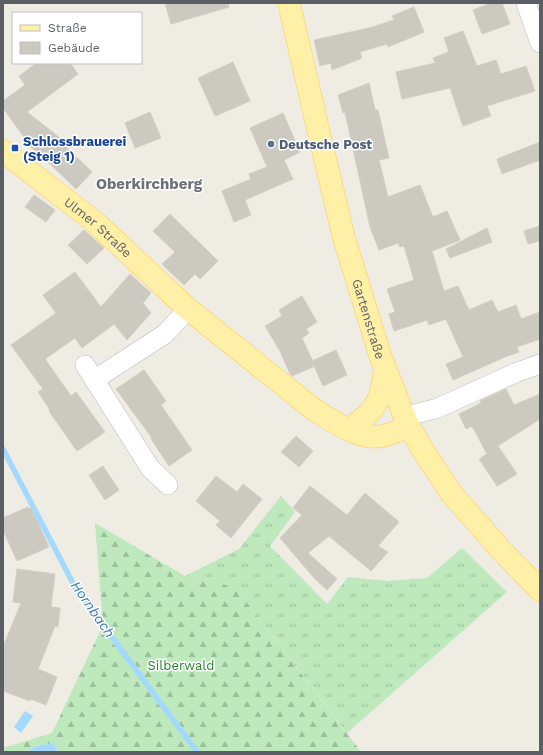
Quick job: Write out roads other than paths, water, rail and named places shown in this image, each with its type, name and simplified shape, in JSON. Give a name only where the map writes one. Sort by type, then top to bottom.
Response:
[{"type":"main road","name":"Gartenstraße","points":[[289,3],[344,238],[385,369],[407,422],[424,452],[451,493],[502,551],[540,590]]},
{"type":"main road","name":"Ulmer Straße","points":[[3,151],[96,223],[188,309],[316,411],[334,423],[358,434],[370,436],[381,437],[407,422]]},
{"type":"main road","points":[[356,424],[367,417],[374,408],[380,396],[385,369]]},
{"type":"main road","points":[[334,423],[356,424],[407,422]]},
{"type":"street","points":[[526,3],[540,43]]},
{"type":"street","points":[[168,485],[150,468],[89,373],[165,334],[188,309]]},
{"type":"street","points":[[407,422],[515,373],[540,364]]},
{"type":"water","points":[[25,711],[33,716],[21,733],[14,727]]},
{"type":"water","points":[[54,743],[58,752],[28,752],[36,746]]},
{"type":"waterway","name":"Hornbach","points":[[3,449],[76,589],[197,752]]},
{"type":"place","name":"Deutsche Post","points":[[271,144]]},
{"type":"place","name":"Schlossbrauerei (Steig 1)","points":[[15,148]]},
{"type":"district","name":"Oberkirchberg","points":[[149,184]]},
{"type":"park label","name":"Silberwald","points":[[181,665]]}]
